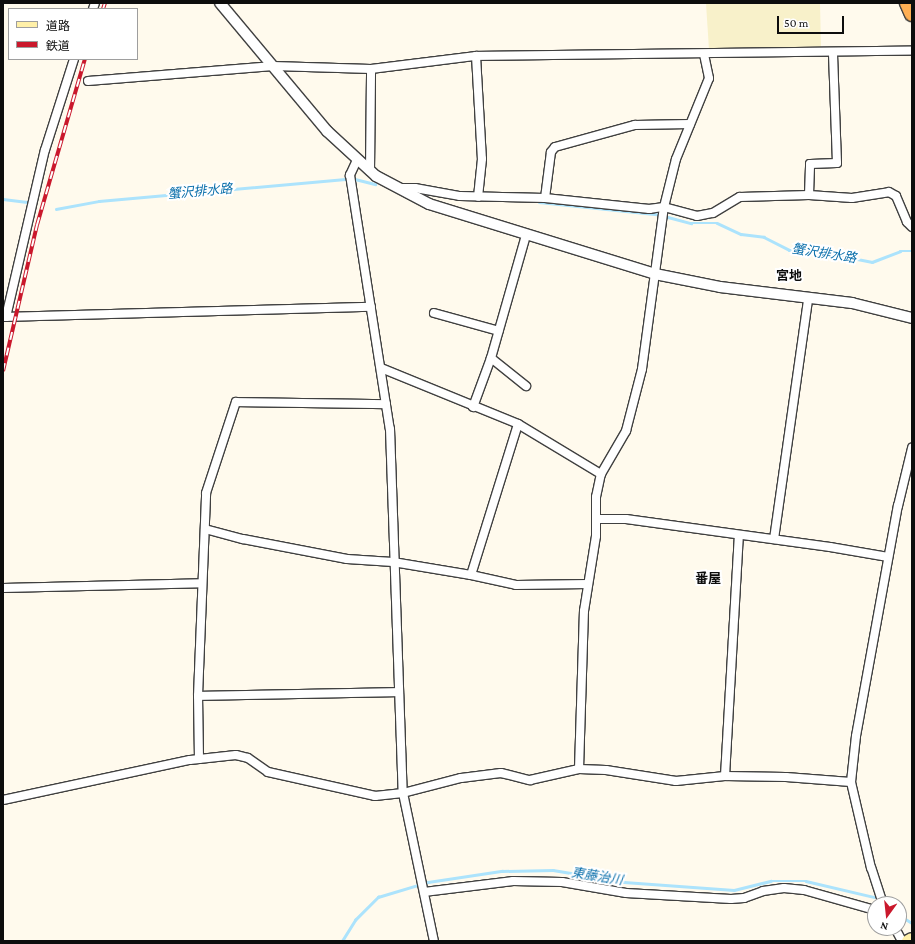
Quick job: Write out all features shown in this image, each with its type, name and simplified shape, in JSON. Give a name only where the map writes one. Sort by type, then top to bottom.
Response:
[{"type":"highway","points":[[907,3],[912,14]]},
{"type":"main road","points":[[908,941],[912,939]]},
{"type":"street","points":[[220,3],[327,131],[357,160],[370,171],[396,188],[429,204],[656,274],[720,287],[808,299],[852,303],[912,318]]},
{"type":"street","points":[[88,81],[273,66],[371,70],[476,56],[704,55],[912,51]]},
{"type":"street","points":[[809,195],[810,164],[837,163],[833,53]]},
{"type":"street","points":[[579,769],[584,612],[601,474],[626,431],[642,369],[664,207],[676,159],[708,78],[704,55]]},
{"type":"street","points":[[476,56],[482,158],[478,197]]},
{"type":"street","points":[[74,60],[45,150],[4,317],[371,307]]},
{"type":"street","points":[[370,171],[371,70]]},
{"type":"street","points":[[545,198],[551,152],[555,147],[635,125],[690,124]]},
{"type":"street","points":[[357,160],[350,175],[390,429],[398,692],[403,792],[434,941]]},
{"type":"street","points":[[396,188],[415,188],[478,197],[545,198],[649,209],[664,207],[696,216],[714,213],[740,197],[809,195],[852,198],[889,192],[896,196],[906,222],[912,227]]},
{"type":"street","points":[[473,407],[491,358],[526,235]]},
{"type":"street","points":[[774,539],[808,299]]},
{"type":"street","points":[[434,313],[499,331]]},
{"type":"street","points":[[491,358],[526,386]]},
{"type":"street","points":[[381,368],[473,407],[518,424],[601,474]]},
{"type":"street","points":[[199,759],[198,696],[206,493],[236,402],[386,404]]},
{"type":"street","points":[[471,575],[518,424]]},
{"type":"street","points":[[880,896],[871,868],[851,782],[856,736],[888,557],[911,461],[912,448]]},
{"type":"street","points":[[596,519],[626,519],[774,539],[888,557]]},
{"type":"street","points":[[205,529],[243,540],[340,557],[394,562],[471,575],[516,585],[588,584]]},
{"type":"street","points":[[725,776],[739,535]]},
{"type":"street","points":[[3,588],[202,583]]},
{"type":"street","points":[[198,696],[398,692]]},
{"type":"street","points":[[3,800],[199,759],[236,755],[248,758],[268,772],[328,787],[375,796],[403,792],[461,778],[501,774],[530,780],[579,769],[606,770],[676,781],[725,776],[786,777],[851,782]]},
{"type":"street","points":[[424,892],[512,881],[562,882],[626,894],[731,898],[784,888],[804,890],[867,908]]},
{"type":"shaded area","points":[[706,3],[820,3],[821,47],[709,50]]},
{"type":"waterway","name":"蟹沢排水路","points":[[56,209],[99,201],[345,179]]},
{"type":"waterway","name":"蟹沢排水路","points":[[355,179],[375,184]]},
{"type":"waterway","name":"蟹沢排水路","points":[[3,199],[29,202]]},
{"type":"waterway","name":"蟹沢排水路","points":[[539,202],[656,214]]},
{"type":"waterway","name":"蟹沢排水路","points":[[668,217],[691,223],[717,223],[741,234],[764,237],[789,250],[822,252],[872,262],[900,251],[912,251]]},
{"type":"waterway","name":"東藤治川","points":[[342,941],[355,920],[378,897],[428,882],[502,871],[553,870],[624,882],[734,890],[771,881],[806,881],[870,896]]},
{"type":"waterway","points":[[907,920],[912,923]]},
{"type":"railway","points":[[103,8],[105,3]]},
{"type":"railway","points":[[3,371],[37,225],[85,60]]},
{"type":"district","name":"宮地","points":[[789,276]]},
{"type":"district","name":"番屋","points":[[708,579]]}]
